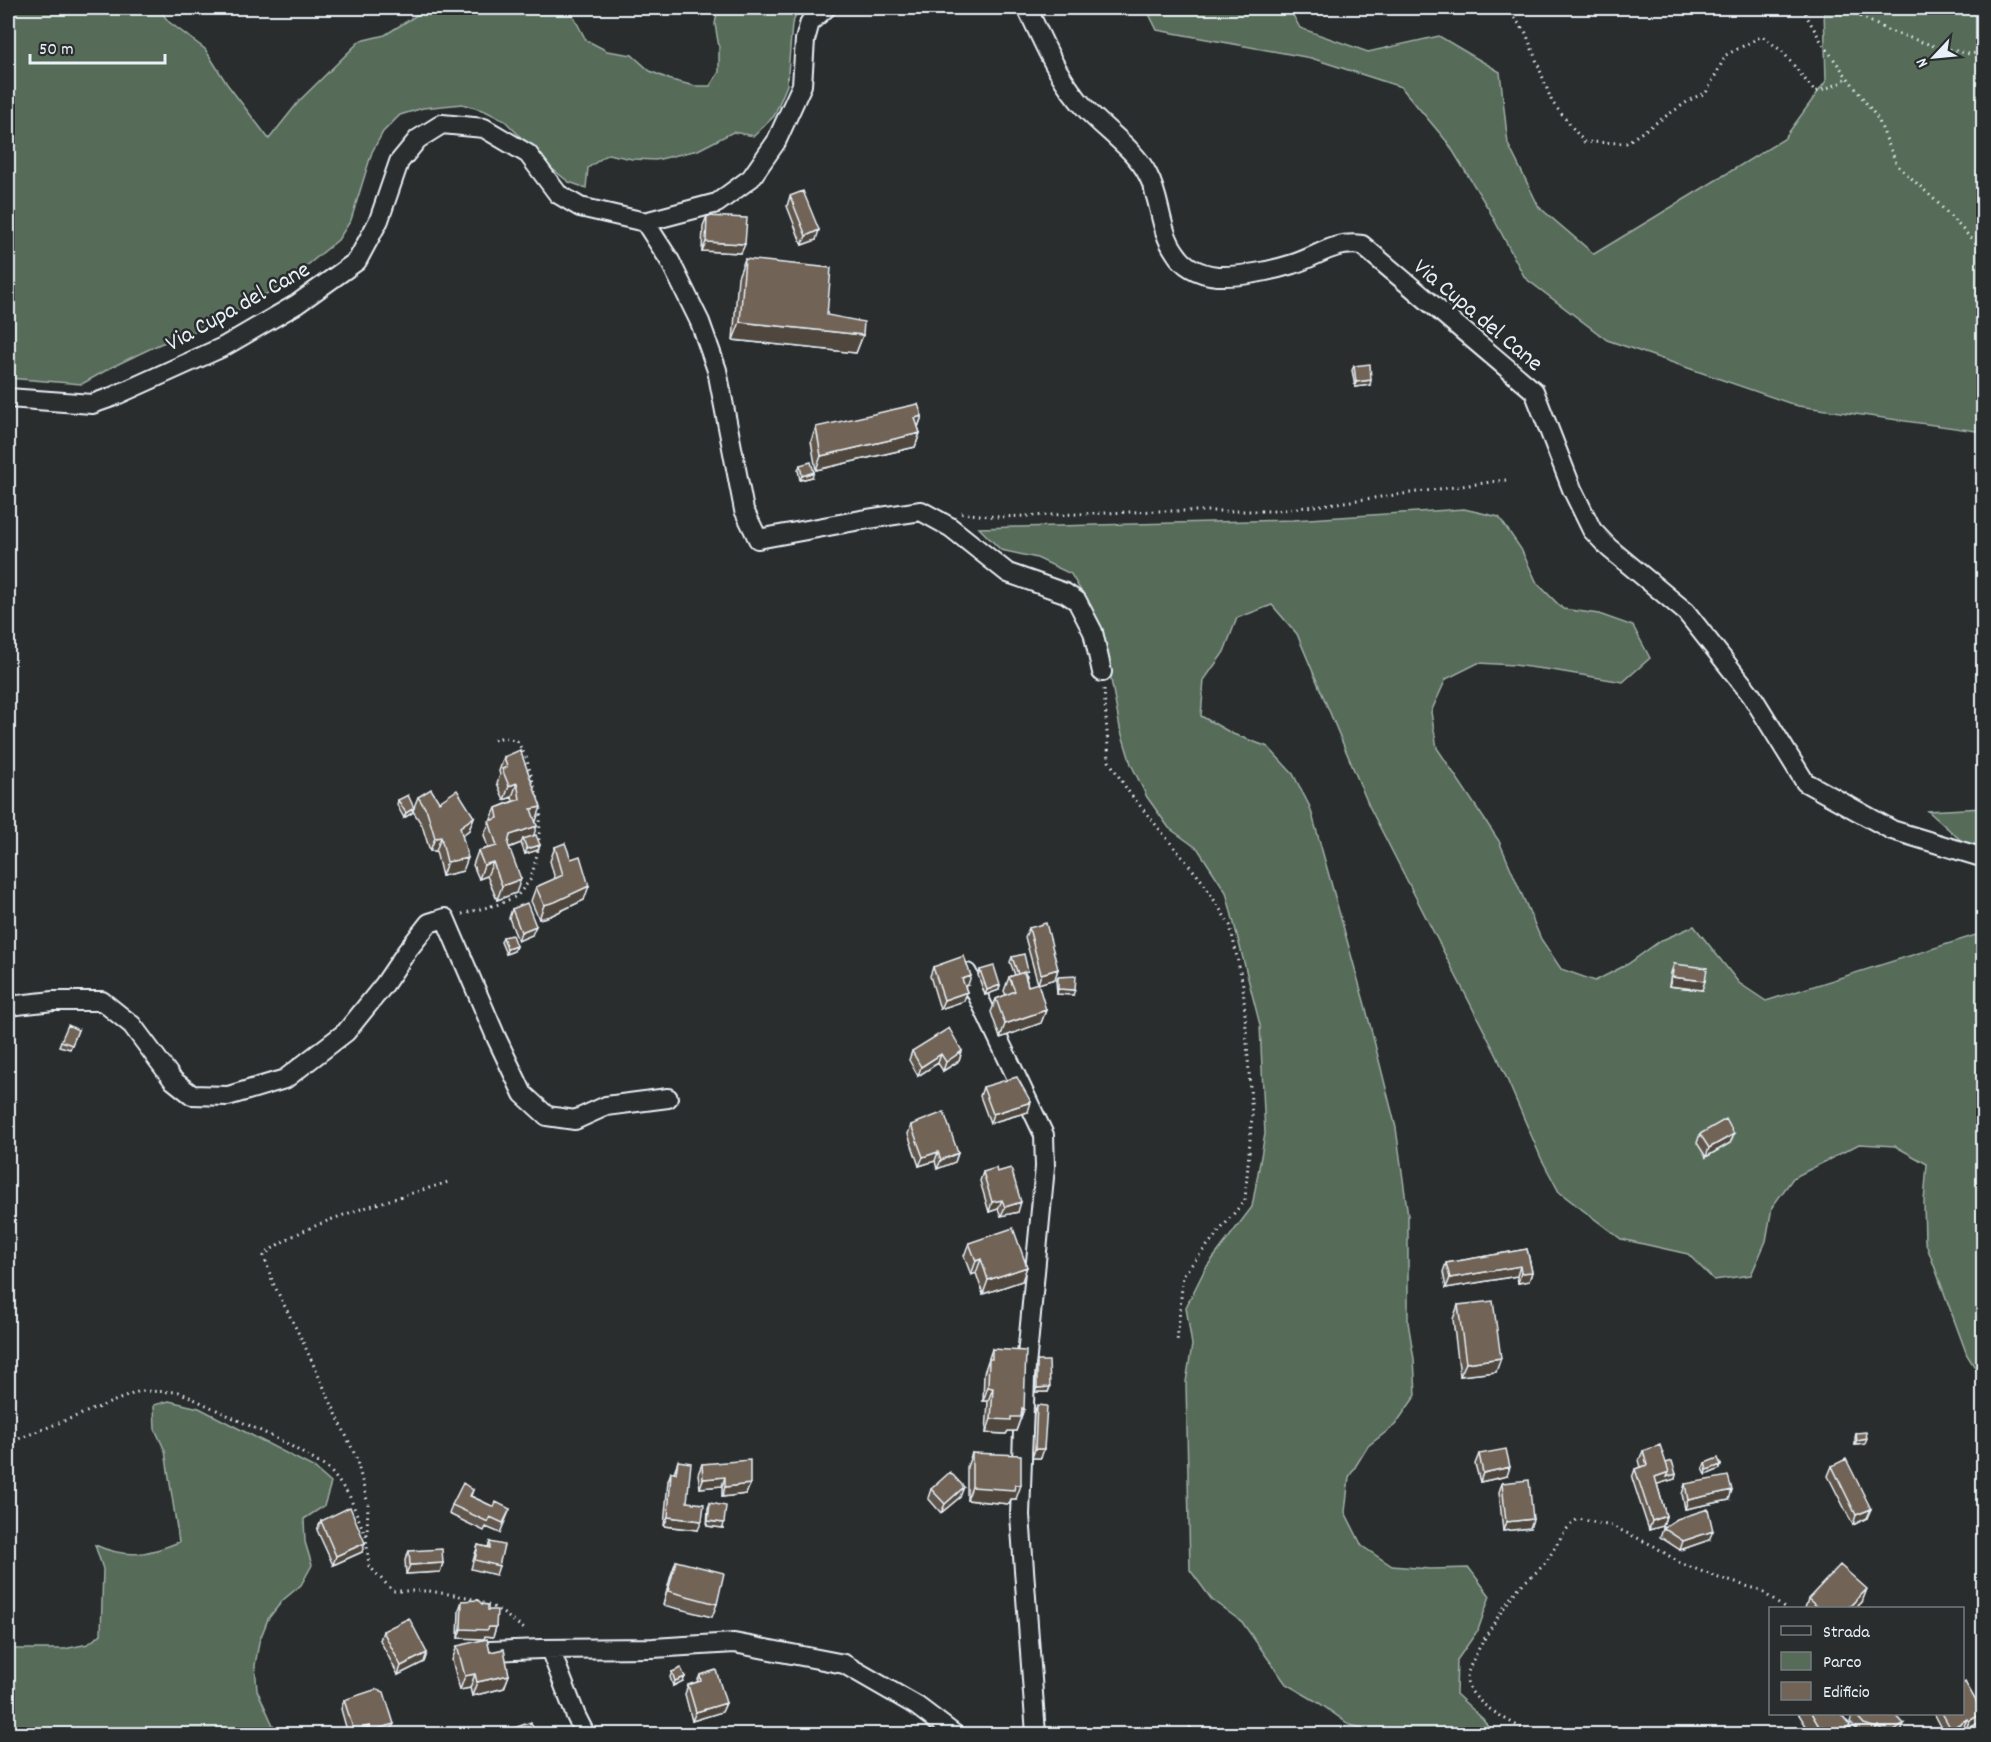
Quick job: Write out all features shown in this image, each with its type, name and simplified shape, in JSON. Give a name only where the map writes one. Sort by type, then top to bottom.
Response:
[{"type":"street","name":"Via Cupa del Cane","points":[[8,398],[92,404],[222,347],[297,304],[357,261],[379,220],[399,162],[418,139],[442,124],[484,128],[528,154],[558,194],[580,207],[645,222],[717,204],[751,178],[776,142],[802,85],[805,40],[810,21],[826,8]]},
{"type":"street","name":"Via Cupa del Cane","points":[[1026,8],[1059,75],[1085,109],[1139,161],[1148,175],[1165,232],[1175,253],[1191,269],[1214,275],[1234,276],[1294,264],[1346,243],[1362,245],[1534,391],[1572,489],[1592,530],[1609,548],[1686,612],[1752,696],[1804,782],[1892,830],[1983,858]]},
{"type":"street","points":[[645,222],[670,261],[695,312],[713,360],[744,510],[758,539],[921,511],[950,527],[1008,573],[1065,592],[1077,602],[1093,632],[1102,672]]},
{"type":"street","points":[[8,1006],[53,1001],[102,1000],[132,1025],[173,1080],[192,1095],[228,1096],[285,1079],[346,1032],[384,986],[429,923],[445,918],[523,1094],[547,1116],[575,1120],[606,1107],[668,1098]]},
{"type":"street","points":[[967,973],[1044,1135],[1045,1167],[1025,1377],[1020,1515],[1036,1734]]},
{"type":"street","points":[[490,1651],[653,1648],[734,1643],[844,1664],[917,1706],[954,1734]]},
{"type":"street","points":[[550,1649],[585,1734]]},
{"type":"path","points":[[1507,8],[1526,33],[1552,102],[1584,142],[1626,143],[1693,98],[1706,93],[1726,55],[1762,36],[1783,52],[1815,92],[1839,84],[1847,77]]},
{"type":"path","points":[[1802,8],[1817,36],[1878,119],[1897,165],[1935,200],[1983,252]]},
{"type":"path","points":[[1844,8],[1887,30],[1934,46],[1970,54],[1983,52]]},
{"type":"path","points":[[952,513],[999,518],[1158,511],[1277,511],[1506,480]]},
{"type":"path","points":[[1102,672],[1109,760],[1128,791],[1202,881],[1230,925],[1244,985],[1252,1116],[1245,1200],[1183,1275],[1177,1343]]},
{"type":"path","points":[[445,918],[499,904],[517,896],[531,879],[538,850],[542,810],[526,757],[517,741],[504,737],[490,741]]},
{"type":"path","points":[[366,1552],[368,1504],[356,1457],[273,1283],[264,1256],[288,1239],[329,1221],[448,1182]]},
{"type":"path","points":[[8,1443],[140,1391],[179,1392],[286,1443],[329,1469],[349,1495],[366,1537],[369,1566],[393,1591],[429,1591],[467,1597],[496,1608],[550,1649]]},
{"type":"path","points":[[1532,1734],[1482,1703],[1473,1693],[1467,1680],[1471,1661],[1515,1592],[1546,1561],[1569,1525],[1578,1519],[1612,1526],[1654,1546],[1680,1563],[1760,1590],[1783,1607]]},
{"type":"green space","points":[[8,8],[158,8],[169,22],[205,49],[227,84],[269,139],[300,100],[360,41],[385,35],[420,13],[432,11],[461,13],[476,8],[569,8],[586,40],[607,51],[632,55],[650,71],[671,80],[695,86],[710,86],[719,72],[719,47],[715,24],[718,8],[800,8],[792,24],[787,85],[774,116],[754,136],[733,132],[698,150],[656,160],[632,159],[608,154],[588,168],[586,188],[569,182],[551,168],[505,121],[485,111],[462,104],[423,108],[400,115],[383,132],[372,152],[351,220],[338,240],[287,282],[213,325],[160,344],[82,384],[8,378]]},
{"type":"green space","points":[[1146,8],[1289,8],[1300,28],[1368,52],[1439,36],[1500,72],[1508,144],[1539,207],[1594,254],[1784,139],[1826,81],[1824,8],[1983,8],[1983,432],[1798,406],[1607,340],[1525,278],[1488,208],[1448,143],[1401,87],[1311,58],[1157,30]]},
{"type":"green space","points":[[1464,509],[1499,517],[1521,549],[1537,583],[1563,609],[1599,614],[1633,626],[1650,658],[1623,682],[1514,665],[1478,663],[1446,679],[1431,712],[1437,748],[1499,841],[1541,939],[1561,969],[1595,981],[1628,964],[1660,941],[1694,926],[1739,983],[1766,1001],[1983,934],[1983,1380],[1967,1355],[1925,1241],[1924,1202],[1927,1164],[1895,1146],[1859,1144],[1793,1178],[1772,1207],[1766,1241],[1751,1275],[1714,1280],[1688,1254],[1621,1239],[1559,1192],[1541,1158],[1497,1056],[1369,806],[1297,634],[1272,605],[1237,618],[1224,652],[1204,680],[1201,716],[1233,734],[1268,747],[1293,774],[1310,807],[1365,1005],[1396,1128],[1408,1216],[1408,1322],[1414,1359],[1416,1395],[1395,1425],[1368,1446],[1349,1477],[1345,1512],[1362,1546],[1392,1566],[1430,1569],[1469,1568],[1490,1596],[1478,1630],[1457,1660],[1456,1694],[1483,1719],[1493,1734],[1386,1734],[1350,1725],[1319,1703],[1286,1684],[1242,1622],[1212,1600],[1190,1570],[1186,1382],[1192,1345],[1186,1307],[1205,1269],[1252,1207],[1265,1134],[1260,1025],[1226,892],[1198,849],[1169,828],[1147,797],[1131,764],[1120,728],[1101,625],[1071,574],[1037,558],[1001,550],[979,528],[1293,520]]},
{"type":"green space","points":[[1983,808],[1983,860],[1928,811]]},
{"type":"green space","points":[[169,1401],[199,1408],[313,1467],[331,1483],[324,1506],[304,1519],[305,1542],[312,1565],[301,1585],[283,1600],[268,1619],[259,1642],[255,1666],[257,1690],[277,1734],[8,1734],[8,1656],[13,1649],[64,1649],[88,1644],[101,1634],[103,1569],[95,1545],[117,1552],[137,1554],[179,1542],[165,1451],[155,1429],[154,1405]]},
{"type":"building","points":[[803,191],[819,230],[806,236],[790,196]]},
{"type":"building","points":[[707,216],[747,218],[745,244],[706,242]]},
{"type":"building","points":[[745,259],[831,268],[827,315],[864,322],[863,335],[740,322]]},
{"type":"building","points":[[1370,364],[1371,380],[1356,382],[1354,366]]},
{"type":"building","points":[[918,404],[922,416],[915,418],[920,433],[821,456],[816,427]]},
{"type":"building","points":[[811,462],[814,472],[802,476],[800,465]]},
{"type":"building","points":[[520,750],[541,807],[531,809],[537,826],[510,835],[508,844],[521,879],[502,886],[493,862],[484,865],[478,851],[497,846],[489,821],[498,818],[496,808],[520,799],[517,783],[509,786],[502,769],[507,767],[504,757]]},
{"type":"building","points":[[431,789],[439,802],[457,790],[474,817],[460,827],[468,858],[447,862],[441,837],[435,838],[427,811],[418,797]]},
{"type":"building","points":[[408,795],[414,808],[406,813],[398,800]]},
{"type":"building","points":[[536,835],[540,845],[527,849],[523,839]]},
{"type":"building","points":[[565,843],[571,859],[580,856],[589,886],[544,905],[536,887],[563,875],[555,847]]},
{"type":"building","points":[[527,903],[536,926],[521,932],[512,909]]},
{"type":"building","points":[[1046,923],[1058,969],[1041,974],[1029,928]]},
{"type":"building","points":[[512,935],[516,946],[507,949],[503,937]]},
{"type":"building","points":[[1024,954],[1028,971],[1018,974],[1012,957]]},
{"type":"building","points":[[964,956],[971,976],[962,979],[967,992],[944,1000],[933,967]]},
{"type":"building","points":[[1674,964],[1707,968],[1705,981],[1672,977]]},
{"type":"building","points":[[994,966],[1000,985],[987,990],[980,970]]},
{"type":"building","points":[[1024,972],[1028,986],[1038,983],[1046,1010],[1005,1024],[996,999],[1015,991],[1009,977]]},
{"type":"building","points":[[1076,976],[1075,990],[1058,989],[1058,977]]},
{"type":"building","points":[[68,1025],[78,1030],[72,1045],[61,1041]]},
{"type":"building","points":[[949,1028],[962,1051],[946,1062],[941,1054],[921,1067],[912,1051]]},
{"type":"building","points":[[1017,1077],[1031,1102],[993,1114],[983,1087]]},
{"type":"building","points":[[944,1112],[958,1153],[941,1160],[938,1152],[923,1157],[911,1125]]},
{"type":"building","points":[[1726,1119],[1734,1134],[1709,1148],[1700,1134]]},
{"type":"building","points":[[996,1168],[997,1172],[1011,1168],[1021,1202],[1005,1207],[1002,1200],[992,1202],[983,1172]]},
{"type":"building","points":[[1013,1228],[1027,1267],[988,1280],[981,1259],[976,1261],[969,1243]]},
{"type":"building","points":[[1527,1249],[1532,1272],[1521,1273],[1520,1266],[1450,1278],[1446,1263]]},
{"type":"building","points":[[1493,1301],[1501,1358],[1466,1363],[1458,1305]]},
{"type":"building","points":[[992,1349],[1026,1351],[1024,1409],[1022,1408],[1021,1417],[1011,1417],[1011,1420],[991,1419],[993,1388],[988,1387],[989,1359],[992,1359]]},
{"type":"building","points":[[1037,1361],[1049,1361],[1050,1387],[1037,1388]]},
{"type":"building","points":[[1037,1405],[1047,1406],[1044,1449],[1035,1449]]},
{"type":"building","points":[[1866,1432],[1867,1439],[1857,1441],[1856,1433]]},
{"type":"building","points":[[1660,1445],[1669,1472],[1655,1477],[1666,1516],[1652,1521],[1635,1469],[1647,1465],[1643,1451]]},
{"type":"building","points":[[1506,1449],[1510,1467],[1483,1473],[1479,1454]]},
{"type":"building","points":[[972,1453],[1021,1455],[1021,1485],[1015,1485],[1014,1490],[972,1487]]},
{"type":"building","points":[[1718,1458],[1721,1465],[1707,1470],[1705,1463]]},
{"type":"building","points":[[1846,1459],[1871,1509],[1856,1515],[1832,1466]]},
{"type":"building","points":[[750,1460],[750,1484],[725,1487],[725,1477],[703,1479],[702,1464]]},
{"type":"building","points":[[678,1461],[691,1463],[687,1502],[704,1504],[702,1521],[668,1517],[671,1472],[676,1473]]},
{"type":"building","points":[[1672,1461],[1676,1474],[1667,1477],[1669,1472],[1666,1463]]},
{"type":"building","points":[[950,1472],[964,1487],[945,1504],[931,1489]]},
{"type":"building","points":[[1728,1476],[1732,1490],[1688,1500],[1685,1484]]},
{"type":"building","points":[[1529,1480],[1533,1519],[1506,1522],[1502,1483]]},
{"type":"building","points":[[463,1483],[473,1490],[470,1496],[494,1507],[496,1502],[510,1509],[503,1523],[490,1517],[488,1522],[452,1505]]},
{"type":"building","points":[[710,1503],[726,1506],[724,1523],[708,1521]]},
{"type":"building","points":[[350,1507],[365,1543],[336,1556],[321,1521]]},
{"type":"building","points":[[1708,1509],[1713,1531],[1683,1541],[1663,1528],[1677,1519]]},
{"type":"building","points":[[490,1542],[504,1545],[499,1566],[475,1560],[478,1545],[490,1548]]},
{"type":"building","points":[[442,1549],[443,1563],[410,1565],[409,1551]]},
{"type":"building","points":[[676,1561],[724,1573],[717,1604],[668,1591]]},
{"type":"building","points":[[1840,1565],[1867,1589],[1849,1607],[1818,1607],[1808,1599]]},
{"type":"building","points":[[478,1600],[488,1605],[488,1610],[497,1610],[496,1627],[489,1627],[487,1630],[461,1629],[462,1601]]},
{"type":"building","points":[[409,1618],[427,1653],[401,1666],[383,1631]]},
{"type":"building","points":[[487,1639],[490,1652],[504,1649],[509,1675],[477,1682],[475,1674],[465,1676],[457,1646]]},
{"type":"building","points":[[681,1668],[685,1677],[675,1681],[672,1672]]},
{"type":"building","points":[[716,1670],[726,1703],[696,1712],[688,1685],[701,1681],[700,1675]]},
{"type":"building","points":[[1964,1683],[1983,1713],[1951,1729],[1943,1715],[1964,1715]]},
{"type":"building","points":[[377,1689],[384,1692],[394,1724],[370,1731],[369,1726],[354,1731],[344,1700]]},
{"type":"building","points":[[1812,1715],[1842,1715],[1850,1725],[1848,1727],[1857,1734],[1831,1734],[1822,1726],[1820,1728]]},
{"type":"building","points":[[1856,1715],[1896,1715],[1904,1724],[1890,1734],[1884,1734],[1879,1726],[1876,1728],[1864,1724]]},
{"type":"building","points":[[531,1722],[535,1734],[498,1734]]},
{"type":"building","points":[[1190,1727],[1200,1734],[1184,1734]]},
{"type":"building","points":[[933,1728],[939,1734],[925,1734]]}]
